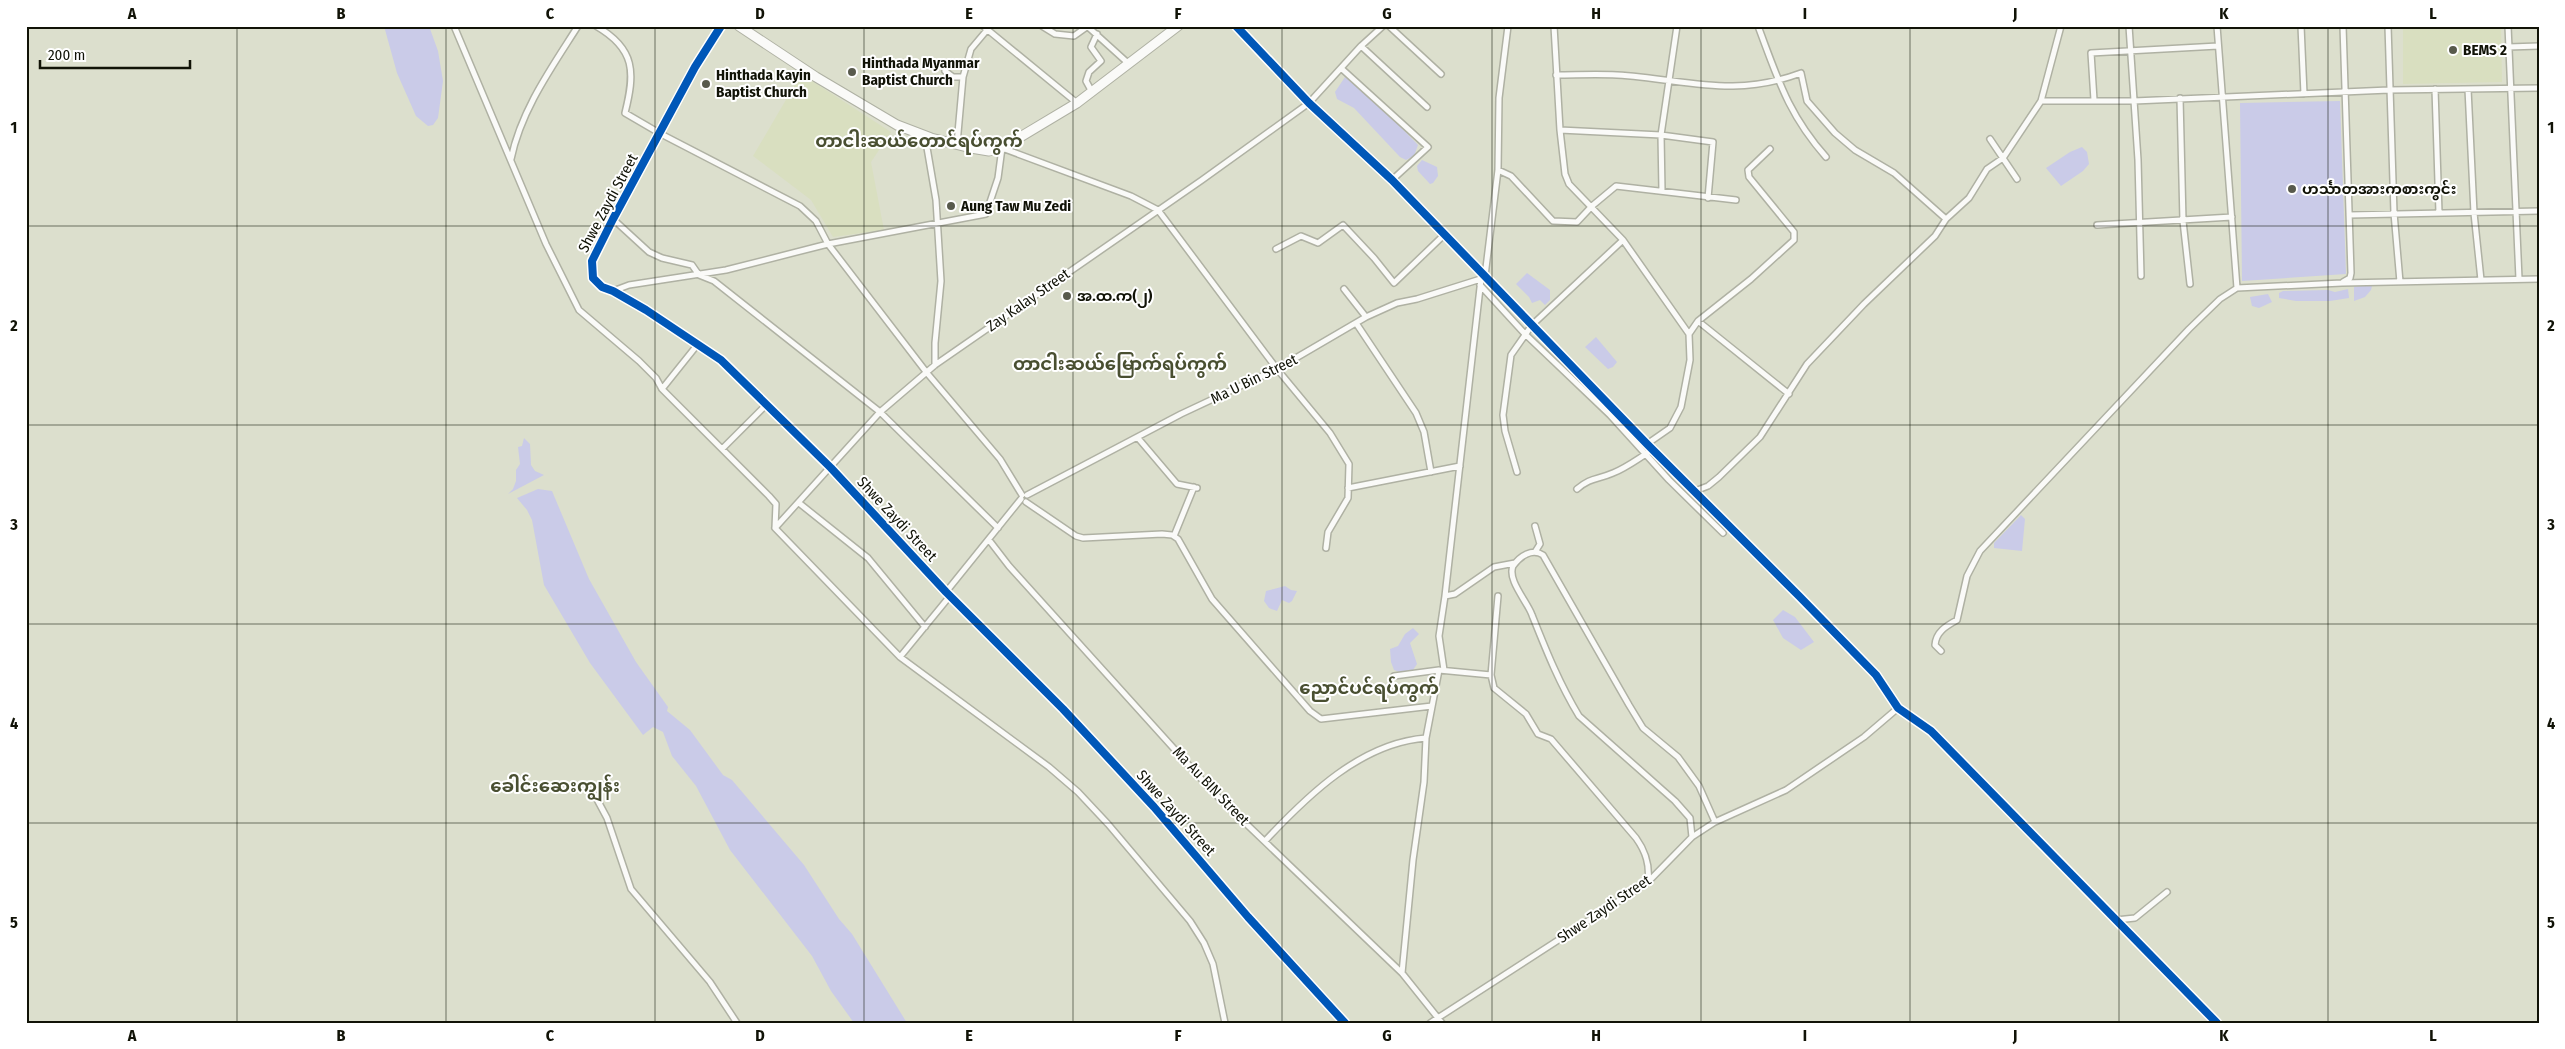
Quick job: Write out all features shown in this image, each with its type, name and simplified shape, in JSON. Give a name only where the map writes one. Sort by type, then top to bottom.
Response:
[{"type":"main road","points":[[740,26],[816,77],[897,125],[925,136],[989,151],[1002,148],[1077,103],[1178,26]]},
{"type":"street","points":[[454,26],[546,244],[579,310],[656,378],[662,389],[776,504],[775,528],[900,657],[1049,766],[1078,792],[1108,824],[1190,921],[1204,943],[1213,964],[1225,1023]]},
{"type":"street","points":[[510,160],[516,138],[530,106],[578,26]]},
{"type":"street","points":[[596,26],[609,34],[619,44],[631,70],[632,84],[625,113],[661,134],[800,206],[816,221],[828,244],[927,373],[1000,459],[1024,498],[1076,536],[1083,538],[1145,534],[1174,536],[1178,539],[1212,599],[1316,716],[1322,719],[1432,706]]},
{"type":"street","name":"Shwe Zaydi Street","points":[[720,26],[613,219],[592,261],[593,278],[602,287],[613,291],[721,360],[831,468],[948,594],[1063,709],[1345,1023]]},
{"type":"street","points":[[1042,26],[1063,36],[1074,36],[1088,26],[1128,64]]},
{"type":"street","points":[[1236,26],[1309,103],[1392,180],[1444,234],[1483,279],[1524,333],[1610,415],[1645,454],[1723,533]]},
{"type":"street","name":"Zay Kalay Street","points":[[775,528],[880,412],[935,365],[1309,103],[1342,69],[1360,46],[1383,26]]},
{"type":"street","points":[[1389,26],[1441,74]]},
{"type":"street","points":[[1402,973],[1413,860],[1424,782],[1426,738],[1442,670],[1439,636],[1498,170],[1499,98],[1508,26]]},
{"type":"street","points":[[1554,26],[1560,130],[1569,184],[1623,240],[1689,334],[1690,360],[1681,407],[1670,428],[1648,444]]},
{"type":"street","points":[[1662,191],[1661,135],[1677,26]]},
{"type":"street","points":[[1758,26],[1779,81],[1798,122],[1826,157]]},
{"type":"street","points":[[1695,491],[1708,486],[1760,437],[1807,364],[1864,304],[1935,236],[1946,219],[1969,198],[1988,169],[2003,158],[2041,101],[2061,26]]},
{"type":"street","points":[[2129,26],[2141,276]]},
{"type":"street","points":[[2217,26],[2237,288]]},
{"type":"street","points":[[2301,26],[2304,94]]},
{"type":"street","points":[[2342,283],[2350,278],[2351,273],[2343,26]]},
{"type":"street","points":[[2388,26],[2394,213],[2400,282]]},
{"type":"street","points":[[2508,26],[2519,279]]},
{"type":"street","points":[[957,144],[963,77],[971,49],[985,28],[1077,103]]},
{"type":"street","points":[[1092,92],[1086,81],[1089,72],[1101,61],[1091,47],[1097,34]]},
{"type":"street","points":[[1360,46],[1426,107]]},
{"type":"street","points":[[2094,100],[2091,53],[2218,46]]},
{"type":"street","points":[[2508,47],[2539,46]]},
{"type":"street","points":[[1342,69],[1428,147],[1392,180]]},
{"type":"street","points":[[945,71],[954,77],[963,77]]},
{"type":"street","points":[[1556,75],[1617,75],[1669,82],[1732,87],[1779,81],[1801,73],[1807,101],[1835,133],[1855,150],[1894,173],[1946,219]]},
{"type":"street","points":[[2041,101],[2134,101],[2389,90],[2539,88]]},
{"type":"street","points":[[2468,89],[2474,213],[2481,280]]},
{"type":"street","points":[[2435,90],[2439,213]]},
{"type":"street","points":[[2180,98],[2183,221],[2190,284]]},
{"type":"street","points":[[1560,130],[1661,135],[1713,142],[1708,198]]},
{"type":"street","points":[[925,136],[936,200],[936,225],[941,281],[935,343],[935,365]]},
{"type":"street","points":[[1990,139],[2017,179]]},
{"type":"street","points":[[613,291],[628,285],[699,275],[828,244],[986,214],[998,178],[1002,148],[1131,196],[1158,210],[1278,369],[1330,433],[1349,464],[1348,498],[1328,532],[1326,548]]},
{"type":"street","points":[[1689,334],[1698,321],[1751,279],[1794,240],[1794,232],[1749,177],[1748,170],[1770,149]]},
{"type":"street","points":[[1498,170],[1511,176],[1552,221],[1577,222],[1592,206],[1616,186],[1736,200]]},
{"type":"street","points":[[2350,215],[2539,212]]},
{"type":"street","points":[[2097,225],[2232,217]]},
{"type":"street","points":[[613,219],[649,252],[662,258],[692,265],[699,275],[714,281],[880,412],[998,528]]},
{"type":"street","points":[[1276,249],[1301,236],[1318,243],[1343,226],[1394,282],[1444,234]]},
{"type":"street","points":[[1517,472],[1505,431],[1504,396],[1511,355],[1524,333],[1623,240]]},
{"type":"street","points":[[1483,279],[1532,325],[1876,675],[1898,708],[1930,732],[2217,1023]]},
{"type":"street","name":"Ma U Bin Street","points":[[900,657],[925,627],[998,528],[1024,498],[1053,480],[1138,438],[1181,414],[1278,369],[1366,317],[1397,303],[1483,279]]},
{"type":"street","points":[[1941,651],[1935,645],[1935,638],[1940,630],[1957,620],[1967,576],[1980,551],[2189,329],[2220,299],[2237,288],[2342,283],[2539,279]]},
{"type":"street","points":[[1344,290],[1366,317]]},
{"type":"street","points":[[1698,321],[1789,394]]},
{"type":"street","points":[[1356,323],[1416,413],[1424,432],[1432,472]]},
{"type":"street","points":[[662,389],[698,344]]},
{"type":"street","points":[[722,449],[766,405]]},
{"type":"street","points":[[1138,438],[1178,484],[1195,488],[1174,536]]},
{"type":"street","points":[[1577,489],[1589,480],[1611,474],[1633,464],[1654,448]]},
{"type":"street","points":[[1348,488],[1460,466]]},
{"type":"street","points":[[799,503],[868,558],[925,627]]},
{"type":"street","points":[[1535,526],[1540,544],[1535,552]]},
{"type":"street","name":"Ma Au BIN Street","points":[[989,540],[1009,566],[1197,774],[1402,973],[1442,1023]]},
{"type":"street","points":[[1692,837],[1690,818],[1675,801],[1578,716],[1547,657],[1531,612],[1512,576],[1511,570],[1515,562],[1522,556],[1535,552],[1543,555],[1643,728],[1678,757],[1699,786],[1715,822]]},
{"type":"street","points":[[1445,596],[1455,594],[1494,568],[1515,562]]},
{"type":"street","points":[[1498,596],[1491,675],[1496,692],[1522,710],[1538,734],[1551,739],[1636,838],[1643,848],[1649,869],[1648,882]]},
{"type":"street","points":[[1394,676],[1442,670],[1491,675]]},
{"type":"street","name":"Shwe Zaydi Street","points":[[1430,1023],[1648,882],[1692,837],[1715,822],[1786,790],[1864,737],[1898,708]]},
{"type":"street","points":[[1265,841],[1300,806],[1334,777],[1371,752],[1401,741],[1426,738]]},
{"type":"street","points":[[592,790],[607,818],[631,890],[710,982],[737,1023]]},
{"type":"street","points":[[2116,920],[2135,918],[2167,892]]},
{"type":"shaded area","points":[[384,26],[429,26],[438,51],[443,81],[438,118],[433,125],[428,126],[416,116],[397,73]]},
{"type":"shaded area","points":[[2403,26],[2501,26],[2502,82],[2403,84]]},
{"type":"shaded area","points":[[801,74],[891,132],[871,162],[884,230],[833,237],[811,200],[753,156]]},
{"type":"shaded area","points":[[1345,77],[1386,112],[1418,145],[1414,156],[1406,160],[1400,157],[1354,108],[1337,99],[1335,92]]},
{"type":"shaded area","name":"ဟင်္သာတအားကစားကွင်း","points":[[2340,101],[2346,274],[2242,281],[2240,103]]},
{"type":"shaded area","points":[[2082,147],[2087,152],[2089,164],[2083,171],[2061,186],[2046,168],[2070,152]]},
{"type":"shaded area","points":[[1422,160],[1437,167],[1438,176],[1433,183],[1430,184],[1418,171],[1417,166]]},
{"type":"shaded area","points":[[1527,273],[1550,290],[1550,300],[1545,305],[1540,300],[1532,303],[1529,297],[1516,284]]},
{"type":"shaded area","points":[[2372,286],[2371,290],[2365,297],[2354,301],[2354,287]]},
{"type":"shaded area","points":[[2348,289],[2349,298],[2330,301],[2296,301],[2279,298],[2279,293],[2283,291],[2328,290],[2335,292]]},
{"type":"shaded area","points":[[2268,294],[2272,302],[2259,308],[2252,306],[2250,297]]},
{"type":"shaded area","points":[[1596,337],[1617,362],[1613,367],[1608,369],[1585,347]]},
{"type":"shaded area","points":[[524,438],[530,444],[531,465],[535,471],[544,475],[508,494],[513,489],[516,481],[516,470],[520,464],[518,447],[522,446]]},
{"type":"shaded area","points":[[538,489],[552,491],[589,579],[636,662],[668,707],[667,711],[690,730],[723,775],[732,780],[804,865],[839,919],[852,934],[907,1023],[854,1023],[831,991],[812,956],[730,850],[696,786],[672,756],[663,732],[653,727],[643,735],[590,663],[544,585],[532,520],[527,510],[517,498]]},
{"type":"shaded area","points":[[2021,515],[2025,519],[2022,551],[1994,548],[1994,543]]},
{"type":"shaded area","points":[[1285,586],[1297,591],[1292,601],[1289,603],[1282,600],[1277,611],[1269,608],[1264,601],[1266,591]]},
{"type":"shaded area","points":[[1783,610],[1795,617],[1814,642],[1801,650],[1783,638],[1773,620]]},
{"type":"shaded area","points":[[1413,628],[1419,634],[1410,643],[1417,664],[1413,670],[1400,672],[1394,670],[1390,649],[1398,646],[1405,634]]},
{"type":"cycle path","points":[[721,26],[695,67],[613,219],[592,261],[593,278],[602,287],[613,291],[646,310],[721,360],[831,468],[946,592],[1063,709],[1154,807],[1248,917],[1345,1023]]},
{"type":"cycle path","points":[[1236,26],[1309,103],[1392,180],[1647,444],[1876,675],[1898,708],[1931,731],[2217,1023]]},
{"type":"place","name":"BEMS 2","points":[[2453,50]]},
{"type":"place","name":"Hinthada Myanmar Baptist Church","points":[[852,72]]},
{"type":"place","name":"Hinthada Kayin Baptist Church","points":[[706,84]]},
{"type":"place","name":"ဟင်္သာတအားကစားကွင်း","points":[[2292,189]]},
{"type":"place","name":"Aung Taw Mu Zedi","points":[[951,206]]},
{"type":"place","name":"အ.ထ.က(၂)","points":[[1067,296]]},
{"type":"district","name":"တာငါးဆယ်တောင်ရပ်ကွက်","points":[[919,141]]},
{"type":"district","name":"တာငါးဆယ်မြောက်ရပ်ကွက်","points":[[1120,364]]},
{"type":"district","name":"ညောင်ပင်ရပ်ကွက်","points":[[1369,688]]},
{"type":"district","name":"ခေါင်းဆေးကျွန်း","points":[[555,786]]}]
